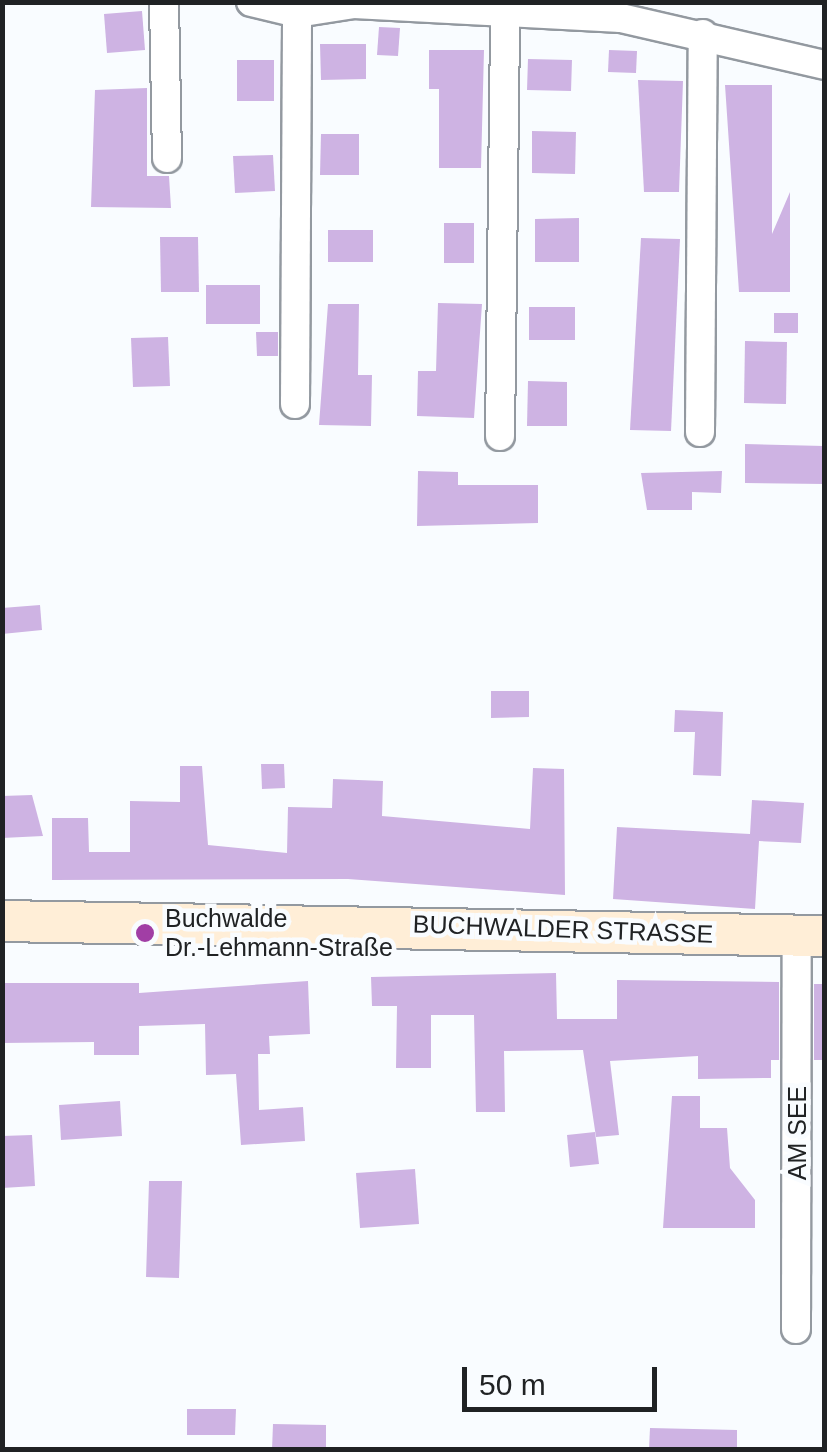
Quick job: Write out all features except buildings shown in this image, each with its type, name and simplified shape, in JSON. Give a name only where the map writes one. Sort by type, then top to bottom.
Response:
[{"type":"street","points":[[164,2],[167,158]]},
{"type":"street","points":[[251,2],[297,13],[354,4],[505,7],[703,34],[824,65]]},
{"type":"street","points":[[500,436],[505,7]]},
{"type":"street","points":[[296,404],[297,13]]},
{"type":"street","points":[[700,432],[703,34]]},
{"type":"street","name":"BUCHWALDER STRASSE","points":[[2,922],[258,919],[811,936]]},
{"type":"street","name":"AM SEE","points":[[796,1329],[811,936]]},
{"type":"place","name":"Buchwalde Dr.-Lehmann-Straße","points":[[145,933]]}]
